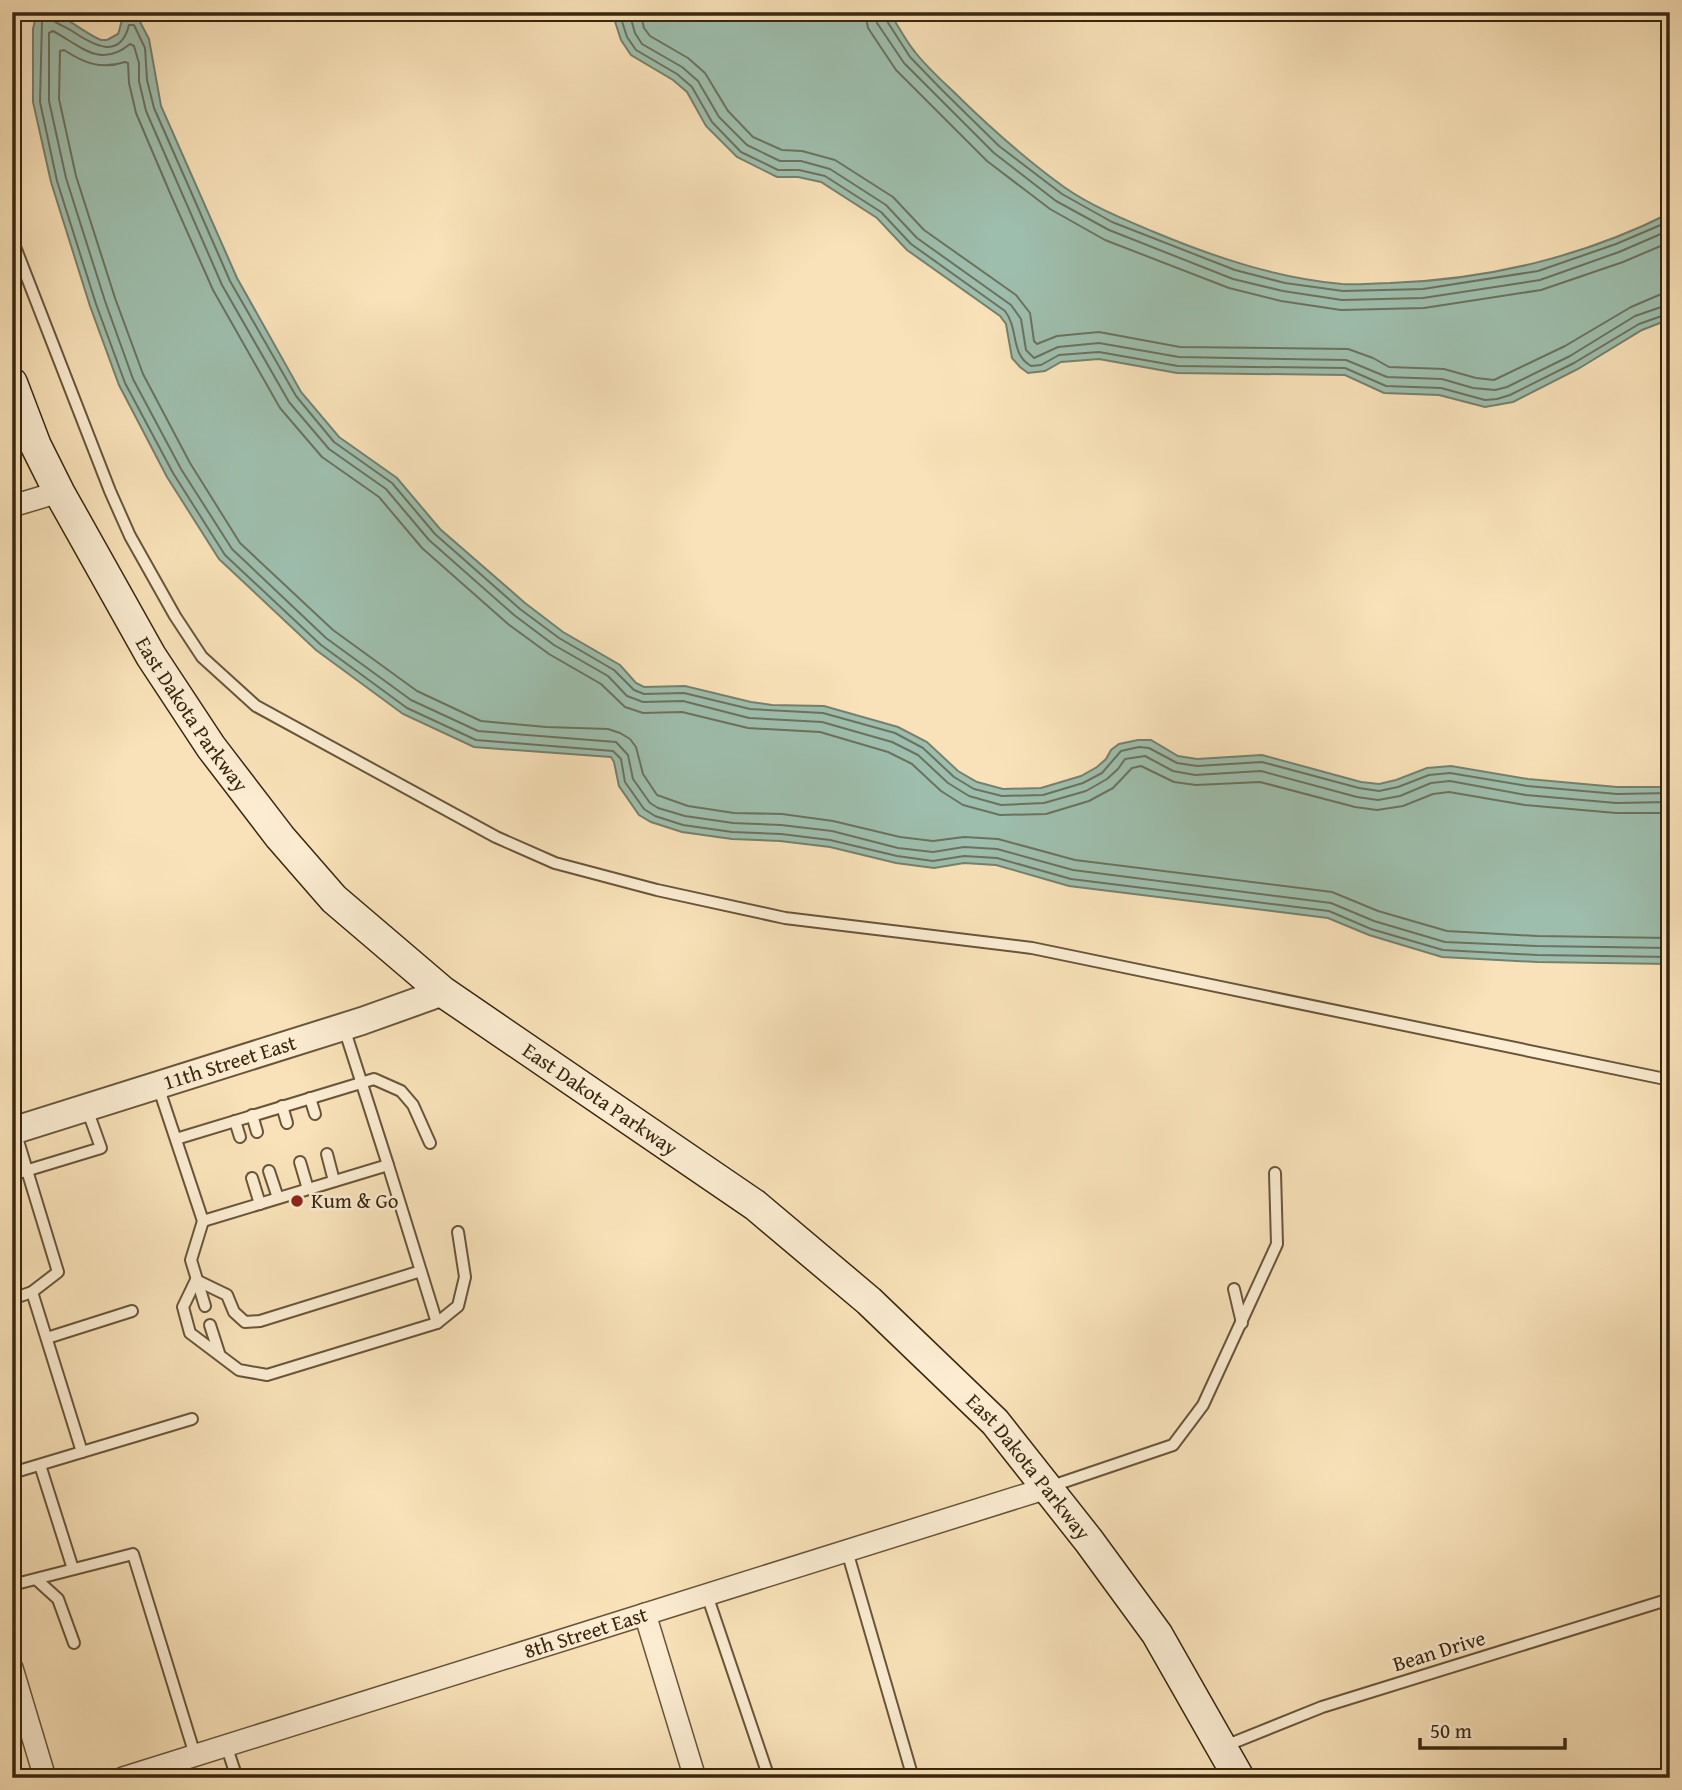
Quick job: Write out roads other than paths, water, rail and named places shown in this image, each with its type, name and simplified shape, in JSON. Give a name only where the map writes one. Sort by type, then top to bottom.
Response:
[{"type":"main road","name":"East Dakota Parkway","points":[[12,383],[36,446],[59,492],[152,656],[211,747],[273,827],[334,899],[443,992],[755,1205],[869,1301],[985,1413],[1047,1488],[1157,1634],[1240,1778]]},
{"type":"street","points":[[12,506],[59,492]]},
{"type":"street","name":"11th Street East","points":[[14,1131],[344,1027],[443,992]]},
{"type":"street","name":"8th Street East","points":[[122,1778],[1047,1488]]},
{"type":"street","points":[[645,1614],[695,1778]]},
{"type":"street","points":[[12,1668],[45,1778]]},
{"type":"lane","points":[[12,239],[120,513],[175,616],[202,657],[256,706],[496,837],[555,863],[657,890],[773,916],[1032,948],[1670,1080]]},
{"type":"lane","points":[[344,1027],[436,1323]]},
{"type":"lane","points":[[176,1139],[374,1079],[401,1091],[414,1105],[430,1143]]},
{"type":"lane","points":[[158,1086],[203,1221],[191,1261],[205,1306]]},
{"type":"lane","points":[[310,1098],[315,1114]]},
{"type":"lane","points":[[282,1106],[287,1123]]},
{"type":"lane","points":[[12,1175],[101,1148],[87,1108]]},
{"type":"lane","points":[[251,1115],[257,1132]]},
{"type":"lane","points":[[235,1121],[240,1137]]},
{"type":"lane","points":[[12,1299],[33,1292],[58,1272],[14,1131]]},
{"type":"lane","points":[[327,1154],[334,1181]]},
{"type":"lane","points":[[300,1162],[308,1189]]},
{"type":"lane","points":[[203,1221],[388,1165]]},
{"type":"lane","points":[[270,1171],[278,1198]]},
{"type":"lane","points":[[1047,1488],[1173,1445],[1203,1405],[1278,1244],[1275,1173]]},
{"type":"lane","points":[[252,1178],[260,1203]]},
{"type":"lane","points":[[196,1280],[183,1307],[190,1333],[239,1370],[267,1375],[436,1323],[458,1306],[465,1277],[458,1232]]},
{"type":"lane","points":[[196,1280],[227,1295],[234,1312],[245,1322],[260,1321],[421,1271]]},
{"type":"lane","points":[[1234,1289],[1242,1322]]},
{"type":"lane","points":[[33,1292],[82,1452]]},
{"type":"lane","points":[[47,1338],[132,1311]]},
{"type":"lane","points":[[210,1325],[219,1353]]},
{"type":"lane","points":[[12,1473],[192,1419]]},
{"type":"lane","points":[[40,1465],[73,1569]]},
{"type":"lane","points":[[847,1551],[913,1778]]},
{"type":"lane","points":[[12,1585],[132,1553],[195,1755]]},
{"type":"lane","points":[[37,1580],[58,1600],[74,1643]]},
{"type":"lane","points":[[707,1595],[769,1778]]},
{"type":"lane","name":"Bean Drive","points":[[1222,1747],[1322,1707],[1670,1599]]},
{"type":"lane","points":[[226,1745],[237,1778]]},
{"type":"water","points":[[42,12],[58,15],[101,40],[118,34],[125,17],[132,14],[138,18],[149,39],[161,106],[237,278],[301,392],[339,437],[397,478],[440,529],[525,603],[563,632],[620,665],[636,683],[644,687],[685,686],[772,705],[824,706],[898,727],[927,742],[958,771],[977,782],[1003,789],[1041,788],[1081,776],[1097,767],[1119,744],[1138,740],[1151,740],[1178,756],[1197,759],[1262,755],[1361,782],[1379,784],[1427,768],[1451,766],[1528,779],[1617,787],[1670,787],[1670,964],[1442,957],[1369,935],[1328,918],[1069,886],[996,865],[964,863],[934,868],[896,863],[830,847],[682,832],[639,815],[619,786],[611,757],[474,747],[403,714],[316,650],[219,559],[167,477],[119,385],[90,306],[51,182],[33,102],[33,29],[36,16]]},
{"type":"water","points":[[612,12],[889,12],[911,47],[938,77],[1012,146],[1074,194],[1119,217],[1199,250],[1293,277],[1360,284],[1426,281],[1498,271],[1568,254],[1637,229],[1670,213],[1670,319],[1642,330],[1578,369],[1513,402],[1485,407],[1439,395],[1384,393],[1345,375],[1177,373],[1099,359],[1061,362],[1045,371],[1028,373],[1012,358],[1006,324],[1000,316],[907,250],[877,218],[821,182],[798,177],[777,177],[737,157],[706,126],[687,92],[673,80],[631,55],[621,40]]},
{"type":"place","name":"Kum & Go","points":[[297,1201]]}]
